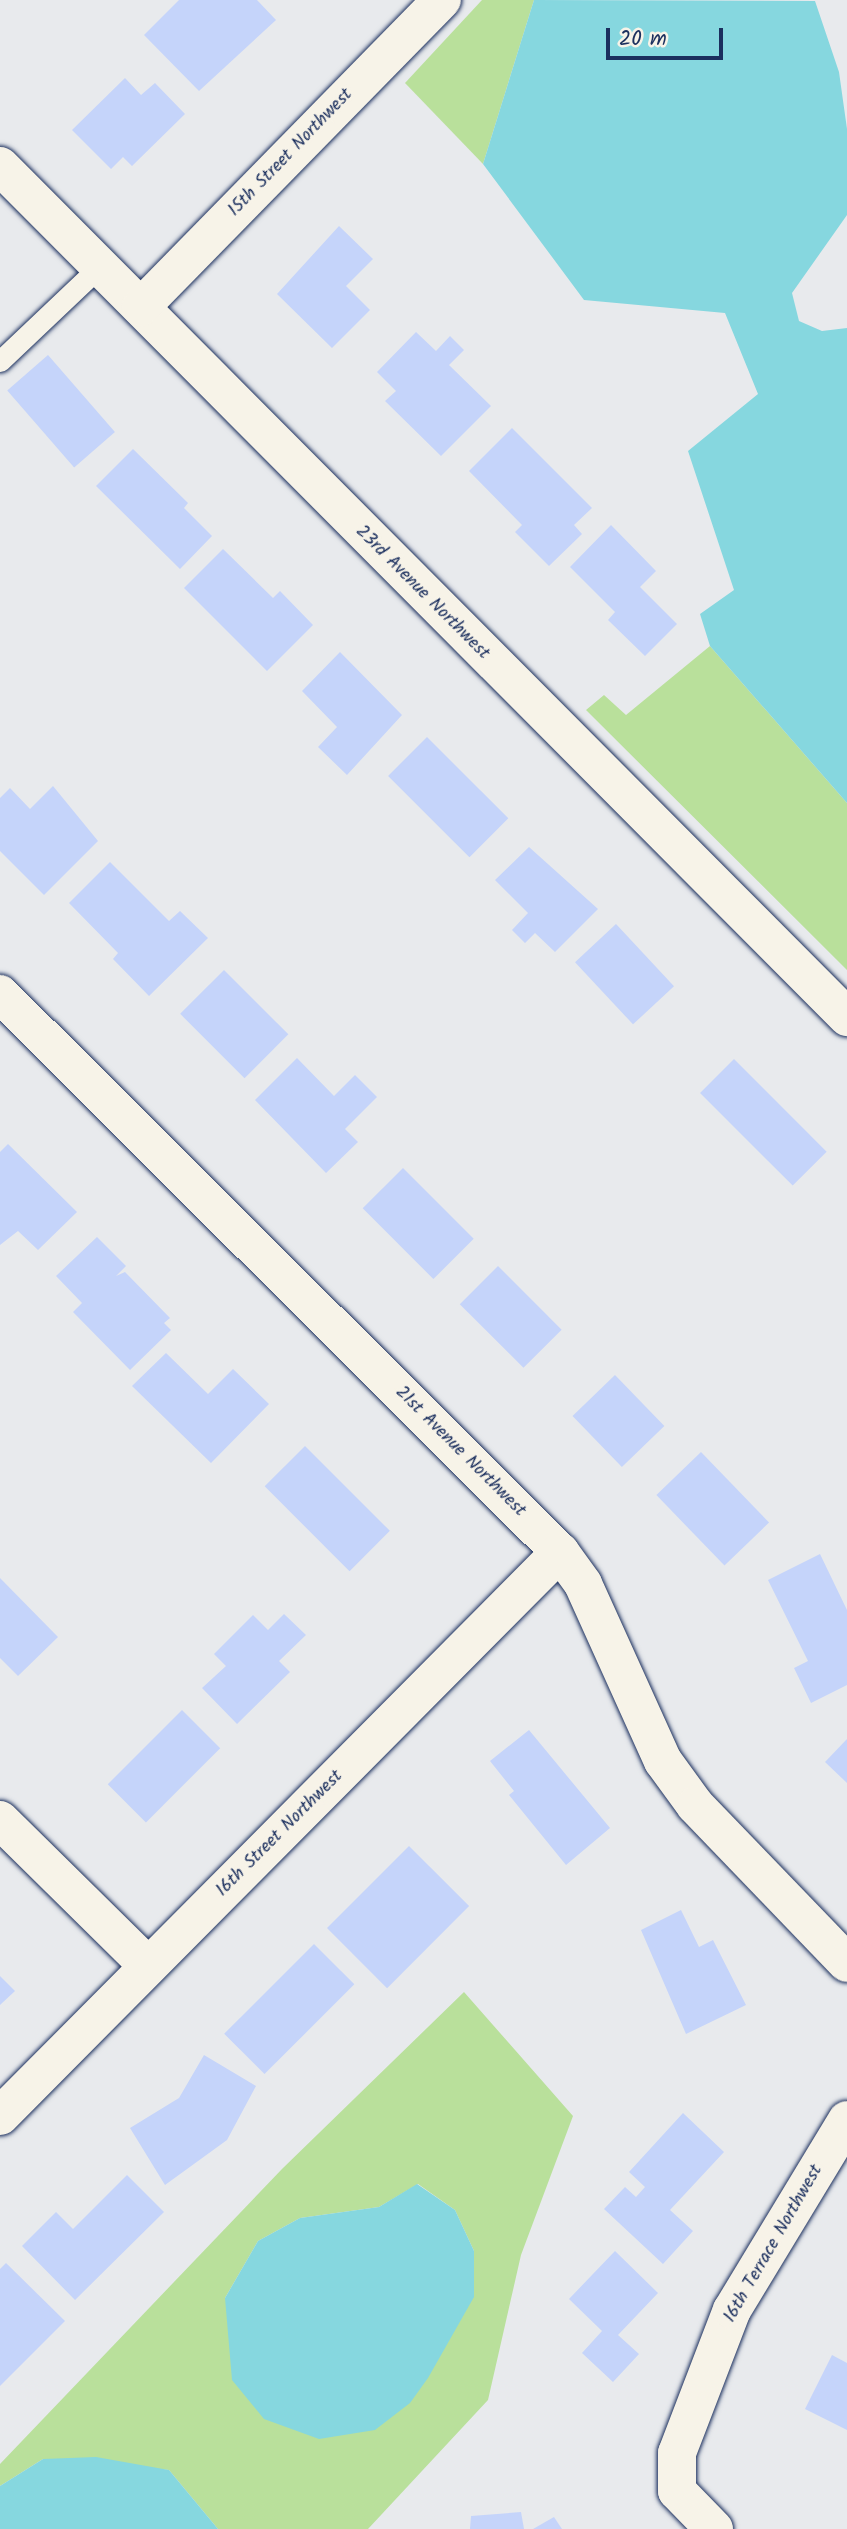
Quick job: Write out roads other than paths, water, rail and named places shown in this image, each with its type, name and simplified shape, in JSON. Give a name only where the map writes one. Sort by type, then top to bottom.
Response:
[{"type":"street","name":"15th Street Northwest","points":[[141,307],[442,0]]},
{"type":"street","name":"23rd Avenue Northwest","points":[[0,166],[847,1017]]},
{"type":"street","name":"21st Avenue Northwest","points":[[0,994],[560,1552],[583,1584],[663,1761],[695,1805],[847,1963]]},
{"type":"street","name":"16th Street Northwest","points":[[0,2116],[560,1552]]},
{"type":"street","points":[[0,1820],[148,1966]]},
{"type":"street","name":"16th Terrace Northwest","points":[[715,2529],[677,2491],[677,2453],[732,2310],[847,2120]]},
{"type":"lane","points":[[0,361],[100,266]]},
{"type":"water","points":[[534,0],[815,1],[839,72],[847,129],[847,215],[792,293],[799,321],[822,331],[847,328],[847,803],[710,646],[700,614],[734,590],[688,451],[758,394],[725,313],[584,300],[483,164]]},
{"type":"water","points":[[417,2184],[455,2210],[474,2251],[474,2297],[428,2378],[410,2403],[375,2430],[319,2439],[264,2419],[232,2380],[225,2298],[258,2241],[300,2218],[379,2207]]},
{"type":"water","points":[[96,2457],[169,2470],[218,2529],[0,2529],[0,2486],[43,2459]]}]
